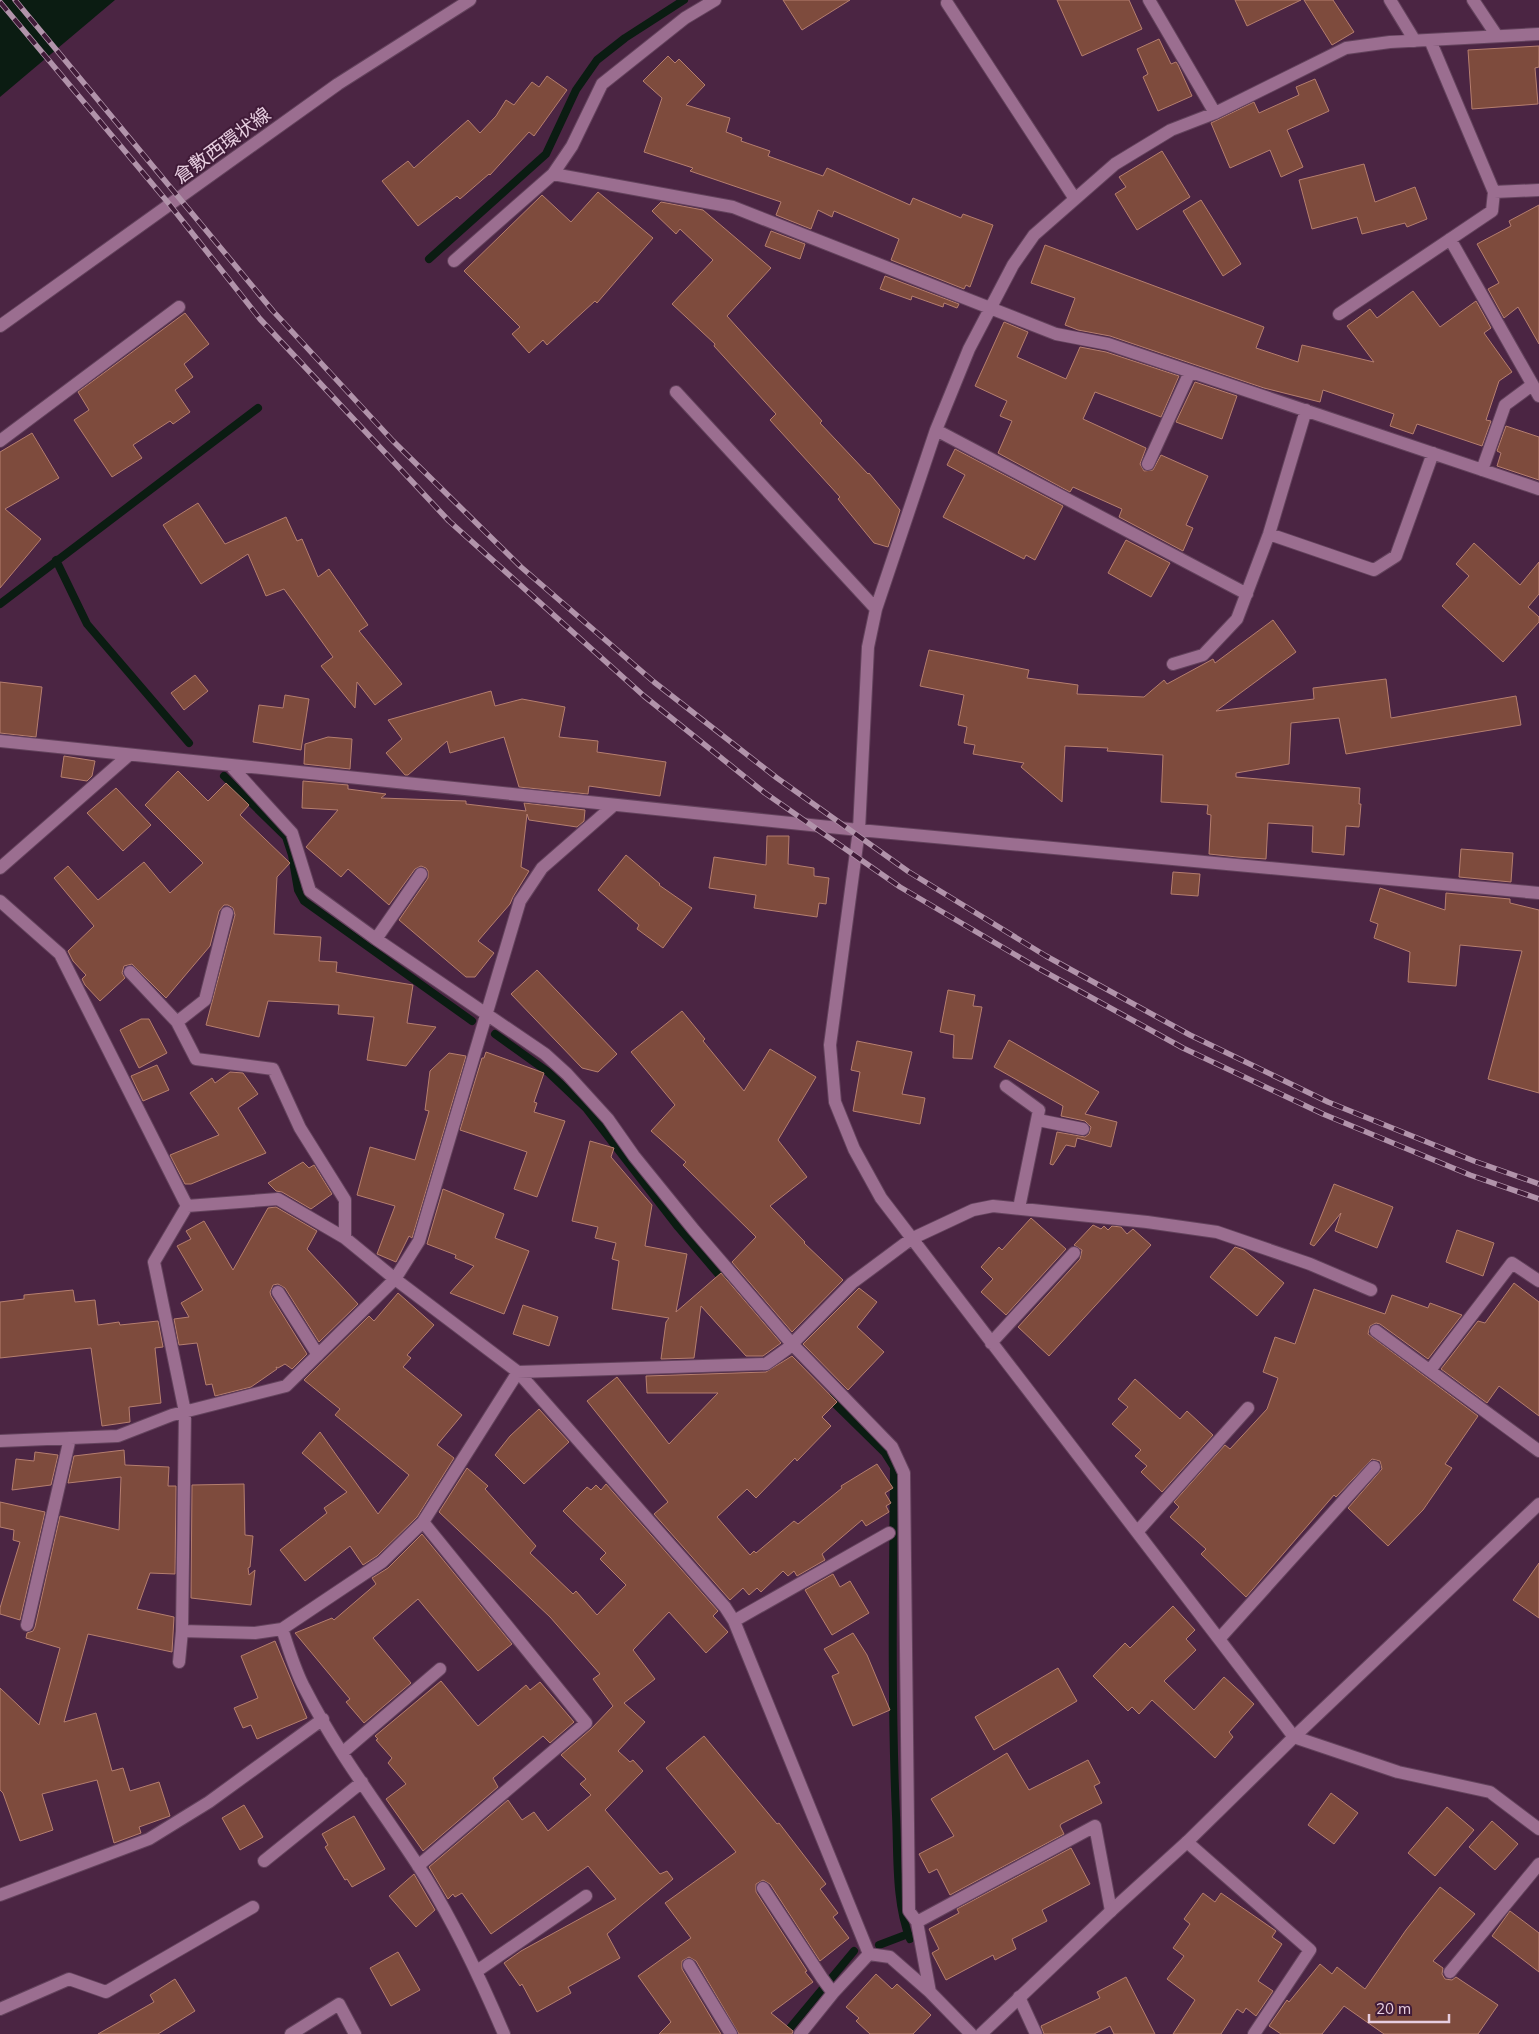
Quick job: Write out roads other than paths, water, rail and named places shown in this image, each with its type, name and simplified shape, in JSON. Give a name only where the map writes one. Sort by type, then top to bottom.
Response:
[{"type":"street","name":"倉敷西環状線","points":[[0,326],[338,84],[470,0]]},
{"type":"street","points":[[454,262],[553,174],[572,146],[602,84],[685,18],[714,0]]},
{"type":"street","points":[[1149,0],[1215,113]]},
{"type":"street","points":[[1390,0],[1415,41]]},
{"type":"street","points":[[1473,0],[1497,36]]},
{"type":"street","points":[[948,3],[1074,199]]},
{"type":"street","points":[[1539,34],[1415,41],[1346,48],[1215,113],[1171,130],[1115,164],[1034,235],[1013,265],[969,349],[936,430],[876,609],[868,647],[859,830],[830,1045],[835,1102],[854,1149],[881,1198],[1294,1737],[1398,1772],[1490,1792],[1539,1829]]},
{"type":"street","points":[[1339,314],[1492,211],[1494,192],[1430,40]]},
{"type":"street","points":[[553,174],[733,207],[990,306],[1056,334],[1108,344],[1539,488]]},
{"type":"street","points":[[1494,192],[1539,190]]},
{"type":"street","points":[[1450,239],[1536,390],[1505,405],[1482,470]]},
{"type":"street","points":[[0,441],[179,307]]},
{"type":"street","points":[[1148,464],[1190,372]]},
{"type":"street","points":[[676,392],[876,609]]},
{"type":"street","points":[[1173,664],[1203,655],[1237,619],[1269,534],[1306,410]]},
{"type":"street","points":[[936,430],[1246,594]]},
{"type":"street","points":[[1269,534],[1374,570],[1396,556],[1433,453]]},
{"type":"street","points":[[0,741],[859,830],[1126,853],[1539,893]]},
{"type":"street","points":[[0,868],[128,755]]},
{"type":"street","points":[[230,765],[292,834],[310,891],[376,939],[545,1054],[608,1119],[634,1156],[787,1349],[892,1447],[904,1473],[909,1911],[917,1922],[930,1992]]},
{"type":"street","points":[[0,1441],[118,1436],[185,1412],[286,1386],[395,1279],[419,1241],[520,901],[542,868],[614,805]]},
{"type":"street","points":[[376,939],[422,874]]},
{"type":"street","points":[[0,901],[60,954],[187,1206]]},
{"type":"street","points":[[177,1022],[205,1000],[227,913]]},
{"type":"street","points":[[130,972],[177,1022],[196,1059],[273,1069],[300,1128],[345,1200],[345,1238]]},
{"type":"street","points":[[1006,1086],[1039,1110],[1019,1208]]},
{"type":"street","points":[[1038,1120],[1083,1129]]},
{"type":"street","points":[[187,1206],[278,1199],[345,1238],[395,1279],[518,1372],[725,1606],[734,1621],[869,1954]]},
{"type":"street","points":[[179,1662],[182,1631],[185,1412],[154,1262],[187,1206]]},
{"type":"street","points":[[518,1372],[766,1364],[787,1349],[852,1282],[911,1239],[972,1210],[993,1206],[1147,1222],[1217,1232],[1310,1264],[1371,1290]]},
{"type":"street","points":[[991,1343],[1074,1253]]},
{"type":"street","points":[[1430,1370],[1512,1263],[1539,1281]]},
{"type":"street","points":[[278,1292],[318,1355]]},
{"type":"street","points":[[1376,1331],[1539,1451]]},
{"type":"street","points":[[182,1631],[254,1633],[282,1629],[382,1562],[423,1522],[518,1372]]},
{"type":"street","points":[[1137,1532],[1248,1408]]},
{"type":"street","points":[[27,1624],[70,1438]]},
{"type":"street","points":[[1219,1639],[1374,1467]]},
{"type":"street","points":[[981,2034],[1111,1910],[1187,1842],[1294,1737],[1539,1504]]},
{"type":"street","points":[[418,1866],[586,1723],[423,1522]]},
{"type":"street","points":[[734,1621],[889,1533]]},
{"type":"street","points":[[282,1629],[304,1688],[342,1752],[418,1866],[455,1928],[477,1971],[504,2034]]},
{"type":"street","points":[[342,1752],[440,1669]]},
{"type":"street","points":[[0,1895],[149,1839],[208,1802],[322,1719]]},
{"type":"street","points":[[264,1861],[362,1782]]},
{"type":"street","points":[[917,1922],[1095,1826],[1111,1910]]},
{"type":"street","points":[[1187,1842],[1310,1950],[1254,2034]]},
{"type":"street","points":[[1450,1972],[1539,1864]]},
{"type":"street","points":[[763,1888],[828,1986]]},
{"type":"street","points":[[477,1971],[586,1896]]},
{"type":"street","points":[[0,2009],[70,1979],[106,1992],[253,1907]]},
{"type":"street","points":[[800,2034],[828,1986],[869,1954],[890,1957],[930,1992],[972,2034]]},
{"type":"street","points":[[689,1965],[732,2034]]},
{"type":"street","points":[[1019,1997],[1036,2034]]},
{"type":"street","points":[[291,2034],[339,2004],[355,2034]]},
{"type":"waterway","points":[[429,259],[546,154],[576,90],[597,60],[625,38],[684,0]]},
{"type":"waterway","points":[[0,604],[258,408]]},
{"type":"waterway","points":[[56,560],[87,624],[189,743]]},
{"type":"waterway","points":[[224,776],[286,837],[292,855],[298,890],[304,901],[472,1021]]},
{"type":"waterway","points":[[495,1034],[548,1072],[586,1108],[678,1227],[725,1282]]},
{"type":"waterway","points":[[829,1398],[885,1453],[894,1467],[893,1685],[897,1862],[902,1909],[910,1939]]},
{"type":"waterway","points":[[879,1945],[908,1934]]},
{"type":"waterway","points":[[785,2034],[854,1951]]},
{"type":"railway","points":[[15,0],[273,311],[393,441],[521,567],[654,682],[777,778],[909,872],[1046,956],[1190,1035],[1328,1102],[1474,1161],[1539,1184]]},
{"type":"railway","points":[[0,2],[170,205],[260,319],[449,521],[644,696],[765,793],[900,887],[1036,967],[1183,1048],[1323,1114],[1470,1175],[1539,1199]]}]
